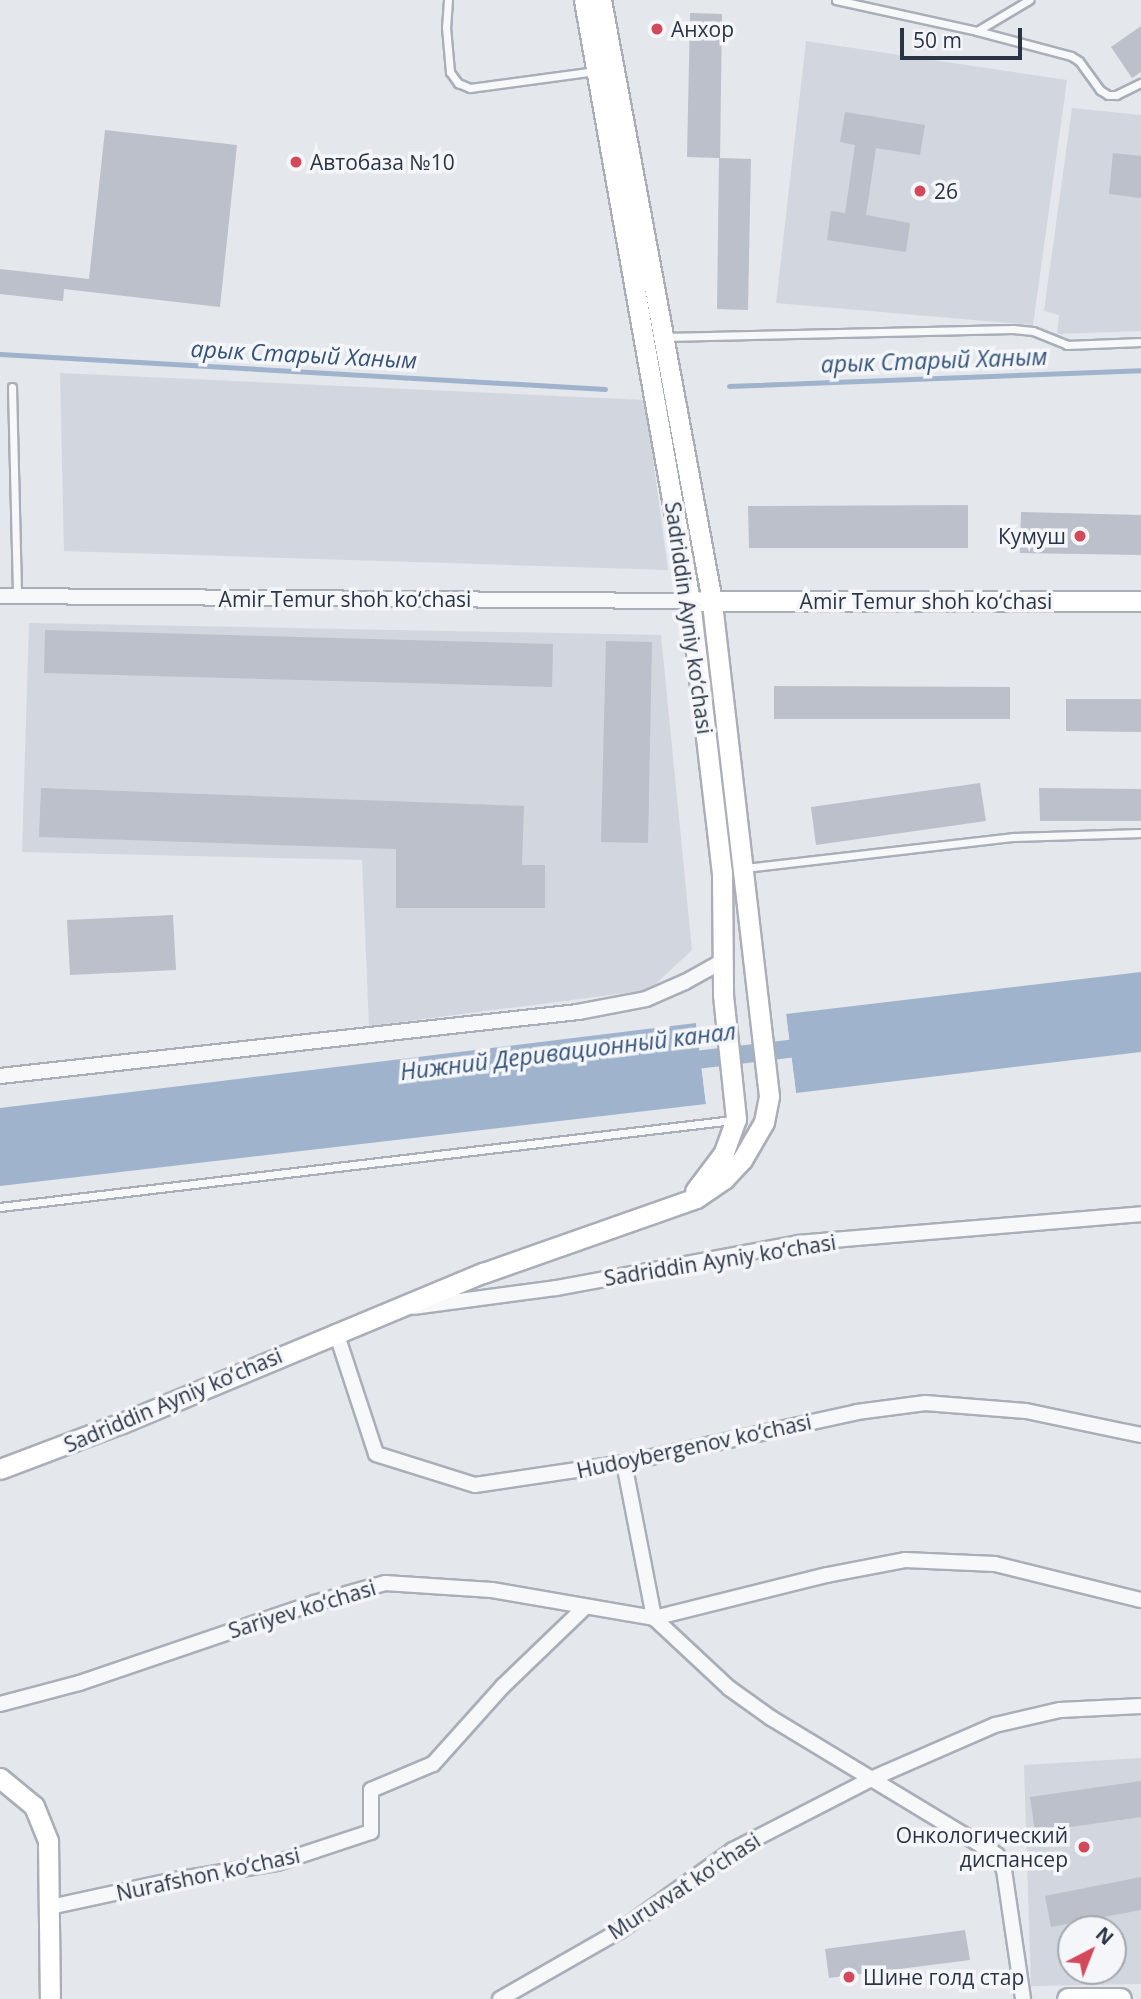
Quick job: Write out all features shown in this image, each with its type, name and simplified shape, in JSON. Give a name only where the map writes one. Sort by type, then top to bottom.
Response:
[{"type":"main road","name":"Sadriddin Ayniy ko‘chasi","points":[[584,0],[690,601],[723,872],[721,961],[735,1110],[727,1147],[707,1178],[685,1199],[662,1211]]},
{"type":"main road","name":"Sadriddin Ayniy ko‘chasi","points":[[0,1469],[122,1423],[384,1311],[556,1245],[662,1211],[704,1194],[736,1167],[760,1130],[769,1096],[712,601],[661,337],[601,0]]},
{"type":"main road","name":"Amir Temur shoh ko‘chasi","points":[[690,601],[1141,601]]},
{"type":"main road","points":[[0,1778],[26,1796],[45,1828],[50,1854],[50,1999]]},
{"type":"main road","points":[[1068,1999],[1120,1999]]},
{"type":"street","name":"Amir Temur shoh ko‘chasi","points":[[0,596],[690,601]]},
{"type":"street","points":[[0,1076],[578,1012],[646,999],[685,982],[721,961]]},
{"type":"street","name":"Sadriddin Ayniy ko‘chasi","points":[[384,1311],[556,1288],[798,1243],[1141,1214]]},
{"type":"street","name":"Hudoybergenov ko‘chasi","points":[[336,1332],[376,1454],[475,1485],[624,1463],[857,1412],[925,1403],[1026,1411],[1141,1435]]},
{"type":"street","points":[[624,1463],[654,1618],[729,1689],[822,1752],[997,1856],[1004,1870],[1023,1999]]},
{"type":"street","name":"Sariyev ko‘chasi","points":[[0,1703],[115,1672],[314,1603],[385,1583],[492,1590],[654,1618],[827,1575],[905,1560],[995,1564],[1141,1600]]},
{"type":"street","name":"Nurafshon ko‘chasi","points":[[50,1907],[175,1880],[276,1863],[371,1832],[371,1790],[433,1763],[503,1686],[585,1607]]},
{"type":"street","name":"Muruvvat ko‘chasi","points":[[500,1999],[621,1930],[733,1850],[871,1779],[995,1725],[1060,1710],[1141,1706]]},
{"type":"lane","points":[[448,0],[446,27],[450,72],[458,83],[470,88],[597,71]]},
{"type":"lane","points":[[836,0],[977,31],[1071,57],[1086,68],[1100,90],[1108,95],[1116,95],[1141,83]]},
{"type":"lane","points":[[977,31],[1029,0]]},
{"type":"lane","points":[[661,337],[1013,329],[1033,331],[1067,345],[1141,342]]},
{"type":"lane","points":[[12,387],[18,597]]},
{"type":"lane","points":[[744,869],[1014,837],[1141,833]]},
{"type":"lane","points":[[0,1207],[735,1110]]},
{"type":"shaded area","name":"26","points":[[806,41],[1067,80],[1033,325],[776,303]]},
{"type":"shaded area","points":[[1072,108],[1141,115],[1141,331],[1057,334],[1059,315],[1044,311]]},
{"type":"shaded area","points":[[60,373],[645,400],[668,570],[64,551]]},
{"type":"shaded area","points":[[29,623],[661,635],[692,950],[649,990],[369,1026],[362,860],[22,852]]},
{"type":"shaded area","name":"Онкологический диспансер","points":[[1141,1758],[1141,1984],[1127,1984],[1127,1915],[1057,1915],[1057,1985],[1086,1985],[1031,1986],[1024,1765]]},
{"type":"water","points":[[1141,972],[1141,1052],[796,1093],[786,1014]]},
{"type":"water","points":[[696,1023],[706,1104],[0,1186],[0,1108]]},
{"type":"pier","points":[[782,1014],[786,1014],[796,1093],[792,1094]]},
{"type":"pier","points":[[699,1022],[709,1103],[706,1104],[696,1023]]},
{"type":"building","points":[[690,13],[722,14],[720,158],[751,159],[748,310],[717,309],[719,158],[687,157]]},
{"type":"building","points":[[1141,26],[1141,72],[1132,78],[1111,47]]},
{"type":"building","points":[[845,112],[925,125],[920,155],[876,148],[866,215],[910,223],[906,252],[827,240],[831,211],[845,213],[855,145],[840,142]]},
{"type":"building","points":[[105,130],[237,145],[220,307],[64,289],[63,301],[0,294],[0,269],[89,279]]},
{"type":"building","points":[[1113,153],[1141,156],[1141,198],[1109,194]]},
{"type":"building","points":[[968,505],[968,548],[749,548],[748,506]]},
{"type":"building","points":[[1021,512],[1141,515],[1141,555],[1020,553]]},
{"type":"building","points":[[45,630],[553,644],[552,687],[44,673]]},
{"type":"building","points":[[606,641],[652,642],[648,843],[601,842]]},
{"type":"building","points":[[774,686],[1010,687],[1010,719],[774,719]]},
{"type":"building","points":[[1066,699],[1141,699],[1141,732],[1066,731]]},
{"type":"building","points":[[980,783],[986,821],[816,845],[811,807]]},
{"type":"building","points":[[41,788],[524,806],[522,865],[545,865],[545,908],[396,908],[396,849],[39,837]]},
{"type":"building","points":[[1039,788],[1141,789],[1141,821],[1040,821]]},
{"type":"building","points":[[173,915],[176,970],[70,975],[67,920]]},
{"type":"building","points":[[1141,1781],[1141,1817],[1035,1832],[1030,1797]]},
{"type":"building","points":[[1141,1877],[1141,1910],[1115,1915],[1057,1915],[1057,1926],[1051,1927],[1045,1896]]},
{"type":"building","points":[[965,1930],[970,1960],[829,1978],[825,1949]]},
{"type":"waterway","name":"арык Старый Ханым","points":[[0,354],[605,389]]},
{"type":"waterway","name":"арык Старый Ханым","points":[[729,386],[1141,370]]},
{"type":"waterway","name":"Нижний Деривационный канал","points":[[679,1062],[814,1046]]},
{"type":"place","name":"Анхор","points":[[657,29]]},
{"type":"place","name":"Автобаза №10","points":[[296,162]]},
{"type":"place","name":"26","points":[[920,191]]},
{"type":"place","name":"Кумуш","points":[[1080,536]]},
{"type":"place","name":"Онкологический диспансер","points":[[1084,1847]]},
{"type":"place","name":"Шине голд стар","points":[[849,1977]]}]
